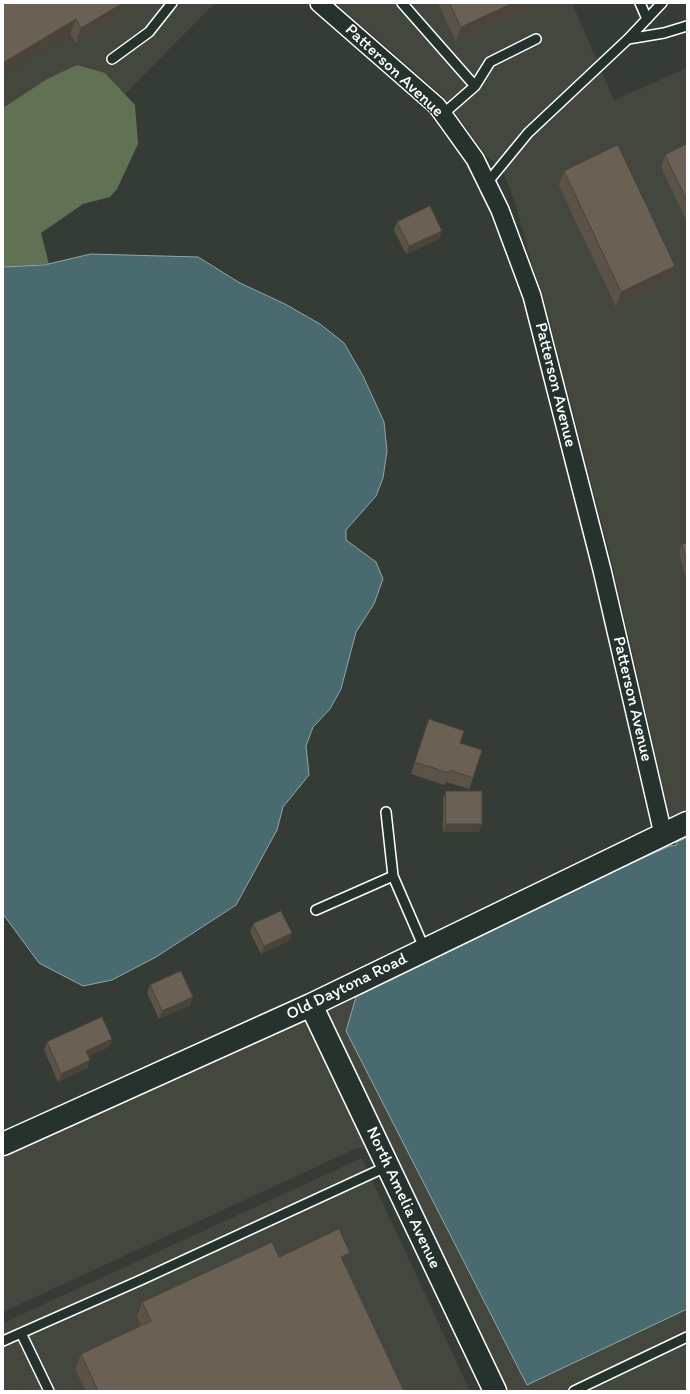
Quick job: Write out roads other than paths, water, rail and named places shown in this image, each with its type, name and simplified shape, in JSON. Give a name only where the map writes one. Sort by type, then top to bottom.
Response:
[{"type":"street","name":"Patterson Avenue","points":[[319,3],[437,106],[475,159],[500,210],[532,296],[602,570],[663,834]]},
{"type":"street","name":"Old Daytona Road","points":[[3,1144],[311,1005],[687,823]]},
{"type":"street","name":"North Amelia Avenue","points":[[311,1005],[495,1391]]},
{"type":"lane","points":[[112,59],[149,32],[172,3]]},
{"type":"lane","points":[[402,3],[475,86]]},
{"type":"lane","points":[[640,3],[648,19]]},
{"type":"lane","points":[[487,183],[528,133],[628,39],[662,3]]},
{"type":"lane","points":[[628,39],[664,33],[687,26]]},
{"type":"lane","points":[[443,114],[475,86],[490,62],[536,39]]},
{"type":"lane","points":[[386,812],[393,876],[425,950]]},
{"type":"lane","points":[[316,910],[393,876]]},
{"type":"lane","points":[[3,1341],[143,1279],[388,1166]]},
{"type":"lane","points":[[21,1332],[49,1391]]},
{"type":"lane","points":[[574,1391],[687,1337]]},
{"type":"water","points":[[91,254],[198,257],[240,283],[285,304],[320,324],[344,343],[363,376],[384,422],[387,451],[383,478],[376,496],[346,530],[346,540],[376,562],[383,579],[374,604],[356,632],[341,689],[330,709],[313,727],[306,746],[309,775],[283,807],[277,830],[236,905],[156,957],[112,980],[83,986],[39,963],[3,914],[3,267],[44,265]]},
{"type":"water","points":[[687,838],[687,1309],[527,1385],[346,1031],[356,997],[636,861],[670,846],[677,845],[676,843]]}]
